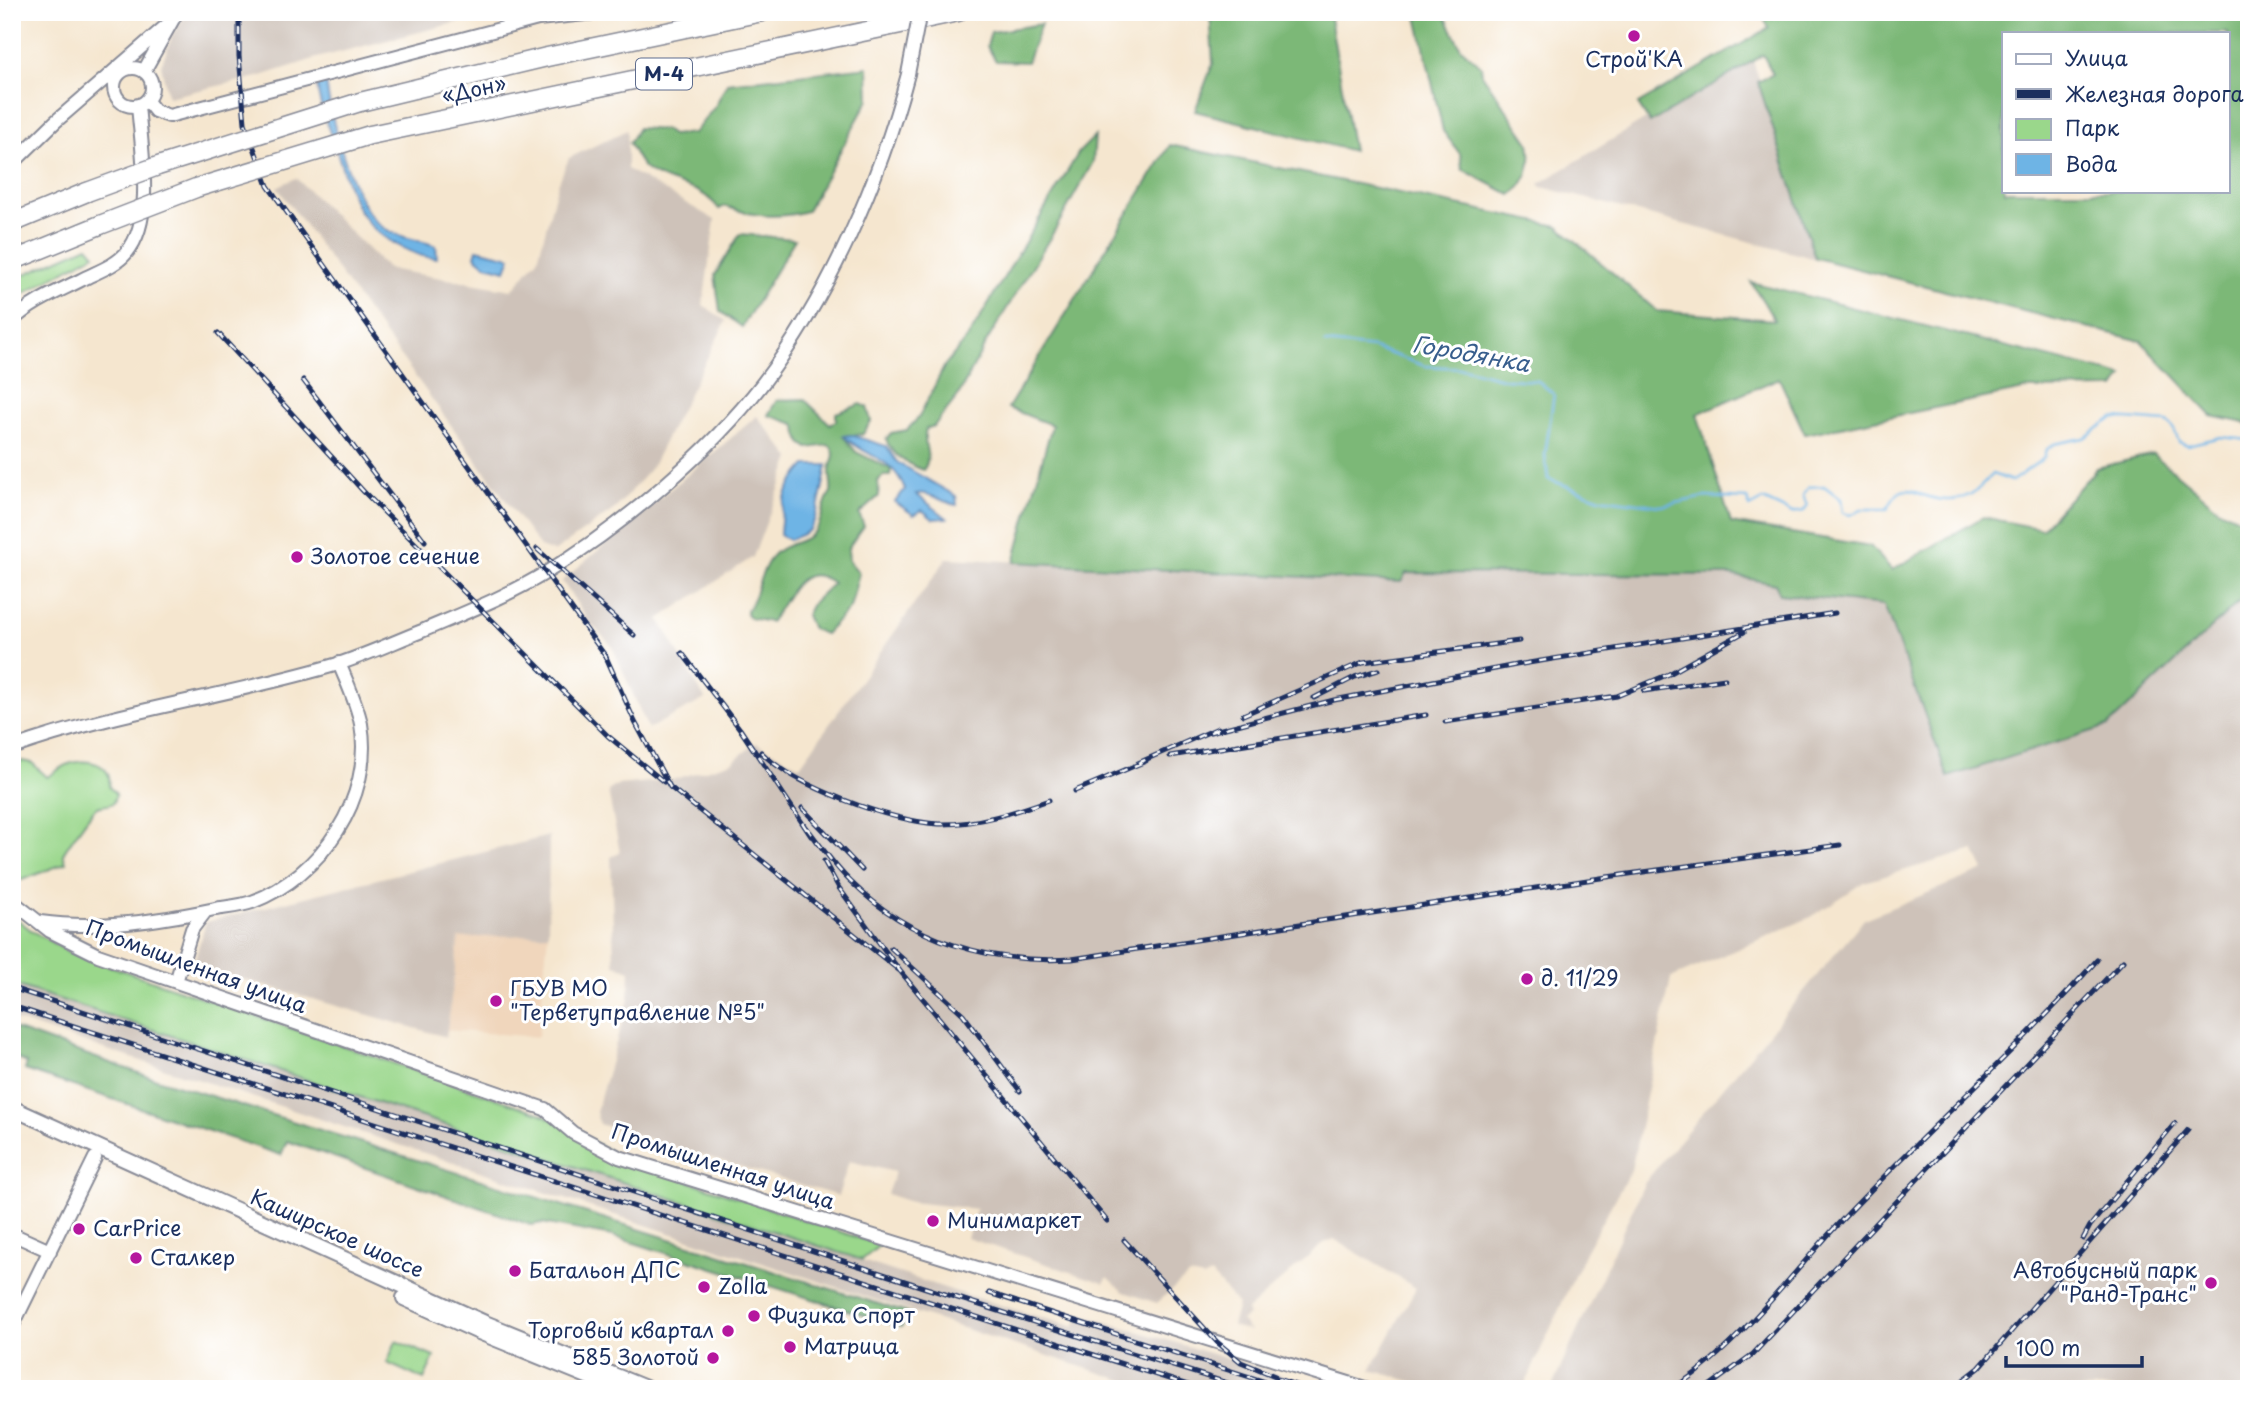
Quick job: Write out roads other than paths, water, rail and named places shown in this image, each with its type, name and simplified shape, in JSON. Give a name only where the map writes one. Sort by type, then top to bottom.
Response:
[{"type":"highway","name":"«Дон»","points":[[12,223],[158,166],[360,102],[547,57],[762,12]]},
{"type":"highway","name":"«Дон»","points":[[12,261],[196,188],[370,135],[958,12]]},
{"type":"main road","name":"Каширское шоссе","points":[[12,1108],[485,1323],[648,1389]]},
{"type":"main road","name":"Каширское шоссе","points":[[12,1119],[479,1332],[619,1389]]},
{"type":"street","points":[[144,71],[167,25],[177,12]]},
{"type":"street","points":[[117,77],[114,87],[117,97],[129,106],[143,103],[169,116],[538,19],[604,12]]},
{"type":"street","points":[[12,748],[36,739],[339,663],[479,607],[547,573],[639,505],[714,439],[778,361],[815,301],[855,221],[892,135],[920,12]]},
{"type":"street","points":[[12,164],[88,93],[167,25]]},
{"type":"street","points":[[12,321],[26,308],[118,261],[135,240],[141,223],[144,203],[143,103],[152,83],[144,71],[129,68],[88,93]]},
{"type":"street","points":[[36,922],[91,926],[205,912],[251,902],[284,885],[308,867],[341,826],[357,785],[363,750],[357,709],[339,663]]},
{"type":"street","name":"Промышленная улица","points":[[12,901],[36,922],[86,950],[545,1109],[573,1133],[619,1157],[1368,1389]]},
{"type":"street","points":[[176,982],[192,929],[205,912]]},
{"type":"street","points":[[12,1327],[95,1158]]},
{"type":"street","points":[[12,1234],[50,1251]]},
{"type":"water","points":[[326,81],[344,158],[370,215],[381,226],[394,233],[436,246],[437,258],[419,255],[387,239],[367,221],[360,210],[349,187],[321,104],[317,85]]},
{"type":"water","points":[[477,249],[511,257],[506,270],[486,265],[475,256]]},
{"type":"water","points":[[851,435],[886,446],[897,462],[956,496],[957,505],[926,494],[916,494],[947,518],[933,519],[922,510],[914,515],[895,502],[905,489],[893,470],[844,436]]},
{"type":"water","points":[[806,465],[827,465],[812,526],[805,533],[789,540],[780,535],[783,505],[788,489]]},
{"type":"waterway","name":"Городянка","points":[[1325,343],[1374,348],[1425,366],[1463,368],[1506,379],[1538,381],[1554,394],[1545,455],[1548,479],[1600,498],[1661,506],[1705,497],[1747,499],[1750,507],[1763,500],[1791,513],[1804,511],[1807,506],[1803,495],[1809,487],[1824,486],[1841,499],[1843,513],[1851,515],[1861,509],[1887,509],[1898,493],[1907,490],[1937,499],[1956,499],[1972,494],[1992,474],[2012,481],[2044,458],[2046,450],[2054,444],[2084,438],[2113,418],[2167,422],[2173,427],[2179,442],[2187,445],[2221,437],[2249,440]]},
{"type":"railway","points":[[239,12],[239,56],[245,123],[268,186],[606,657],[635,722],[670,787],[900,971]]},
{"type":"railway","points":[[218,333],[364,492],[608,736],[664,782]]},
{"type":"railway","points":[[303,380],[425,541]]},
{"type":"railway","points":[[537,549],[634,635]]},
{"type":"railway","points":[[1210,732],[1334,700],[1516,665],[1835,613]]},
{"type":"railway","points":[[1445,722],[1617,696],[1669,674],[1744,632]]},
{"type":"railway","points":[[1243,715],[1363,662],[1519,641]]},
{"type":"railway","points":[[682,653],[740,729],[811,836]]},
{"type":"railway","points":[[1314,698],[1355,677],[1378,670]]},
{"type":"railway","points":[[1644,691],[1725,679]]},
{"type":"railway","points":[[1170,756],[1426,715]]},
{"type":"railway","points":[[1138,763],[1218,728]]},
{"type":"railway","points":[[761,752],[776,765],[819,789],[870,809],[919,822],[953,824],[981,820],[1049,800]]},
{"type":"railway","points":[[1075,791],[1146,761]]},
{"type":"railway","points":[[802,808],[862,870]]},
{"type":"railway","points":[[807,828],[851,882],[899,920],[925,934],[981,952],[1041,960],[1072,959],[1607,877],[1840,845]]},
{"type":"railway","points":[[824,861],[839,888],[900,971],[1107,1221]]},
{"type":"railway","points":[[891,948],[963,1014],[1020,1091]]},
{"type":"railway","points":[[1671,1389],[1693,1375],[1738,1335],[1840,1222],[2097,960]]},
{"type":"railway","points":[[1705,1389],[1753,1354],[2123,961]]},
{"type":"railway","points":[[12,988],[923,1287],[1246,1389]]},
{"type":"railway","points":[[12,1006],[1200,1389]]},
{"type":"railway","points":[[2083,1239],[2090,1226],[2175,1123]]},
{"type":"railway","points":[[1952,1389],[1979,1368],[2188,1130]]},
{"type":"railway","points":[[1124,1240],[1217,1342],[1241,1362],[1275,1376]]},
{"type":"railway","points":[[989,1293],[1287,1389]]},
{"type":"railway","points":[[1278,1379],[1308,1389]]},
{"type":"place","name":"Строй'КА","points":[[1634,36]]},
{"type":"place","name":"Золотое сечение","points":[[297,557]]},
{"type":"place","name":"д. 11/29","points":[[1527,979]]},
{"type":"place","name":"ГБУВ МО \"Терветуправление №5\"","points":[[496,1001]]},
{"type":"place","name":"Минимаркет","points":[[933,1221]]},
{"type":"place","name":"CarPrice","points":[[79,1229]]},
{"type":"place","name":"Сталкер","points":[[136,1258]]},
{"type":"place","name":"Батальон ДПС","points":[[515,1271]]},
{"type":"place","name":"Автобусный парк \"Ранд-Транс\"","points":[[2211,1283]]},
{"type":"place","name":"Zolla","points":[[704,1287]]},
{"type":"place","name":"Физика Спорт","points":[[754,1316]]},
{"type":"place","name":"Торговый квартал","points":[[728,1331]]},
{"type":"place","name":"Матрица","points":[[790,1347]]},
{"type":"place","name":"585 Золотой","points":[[713,1358]]}]
